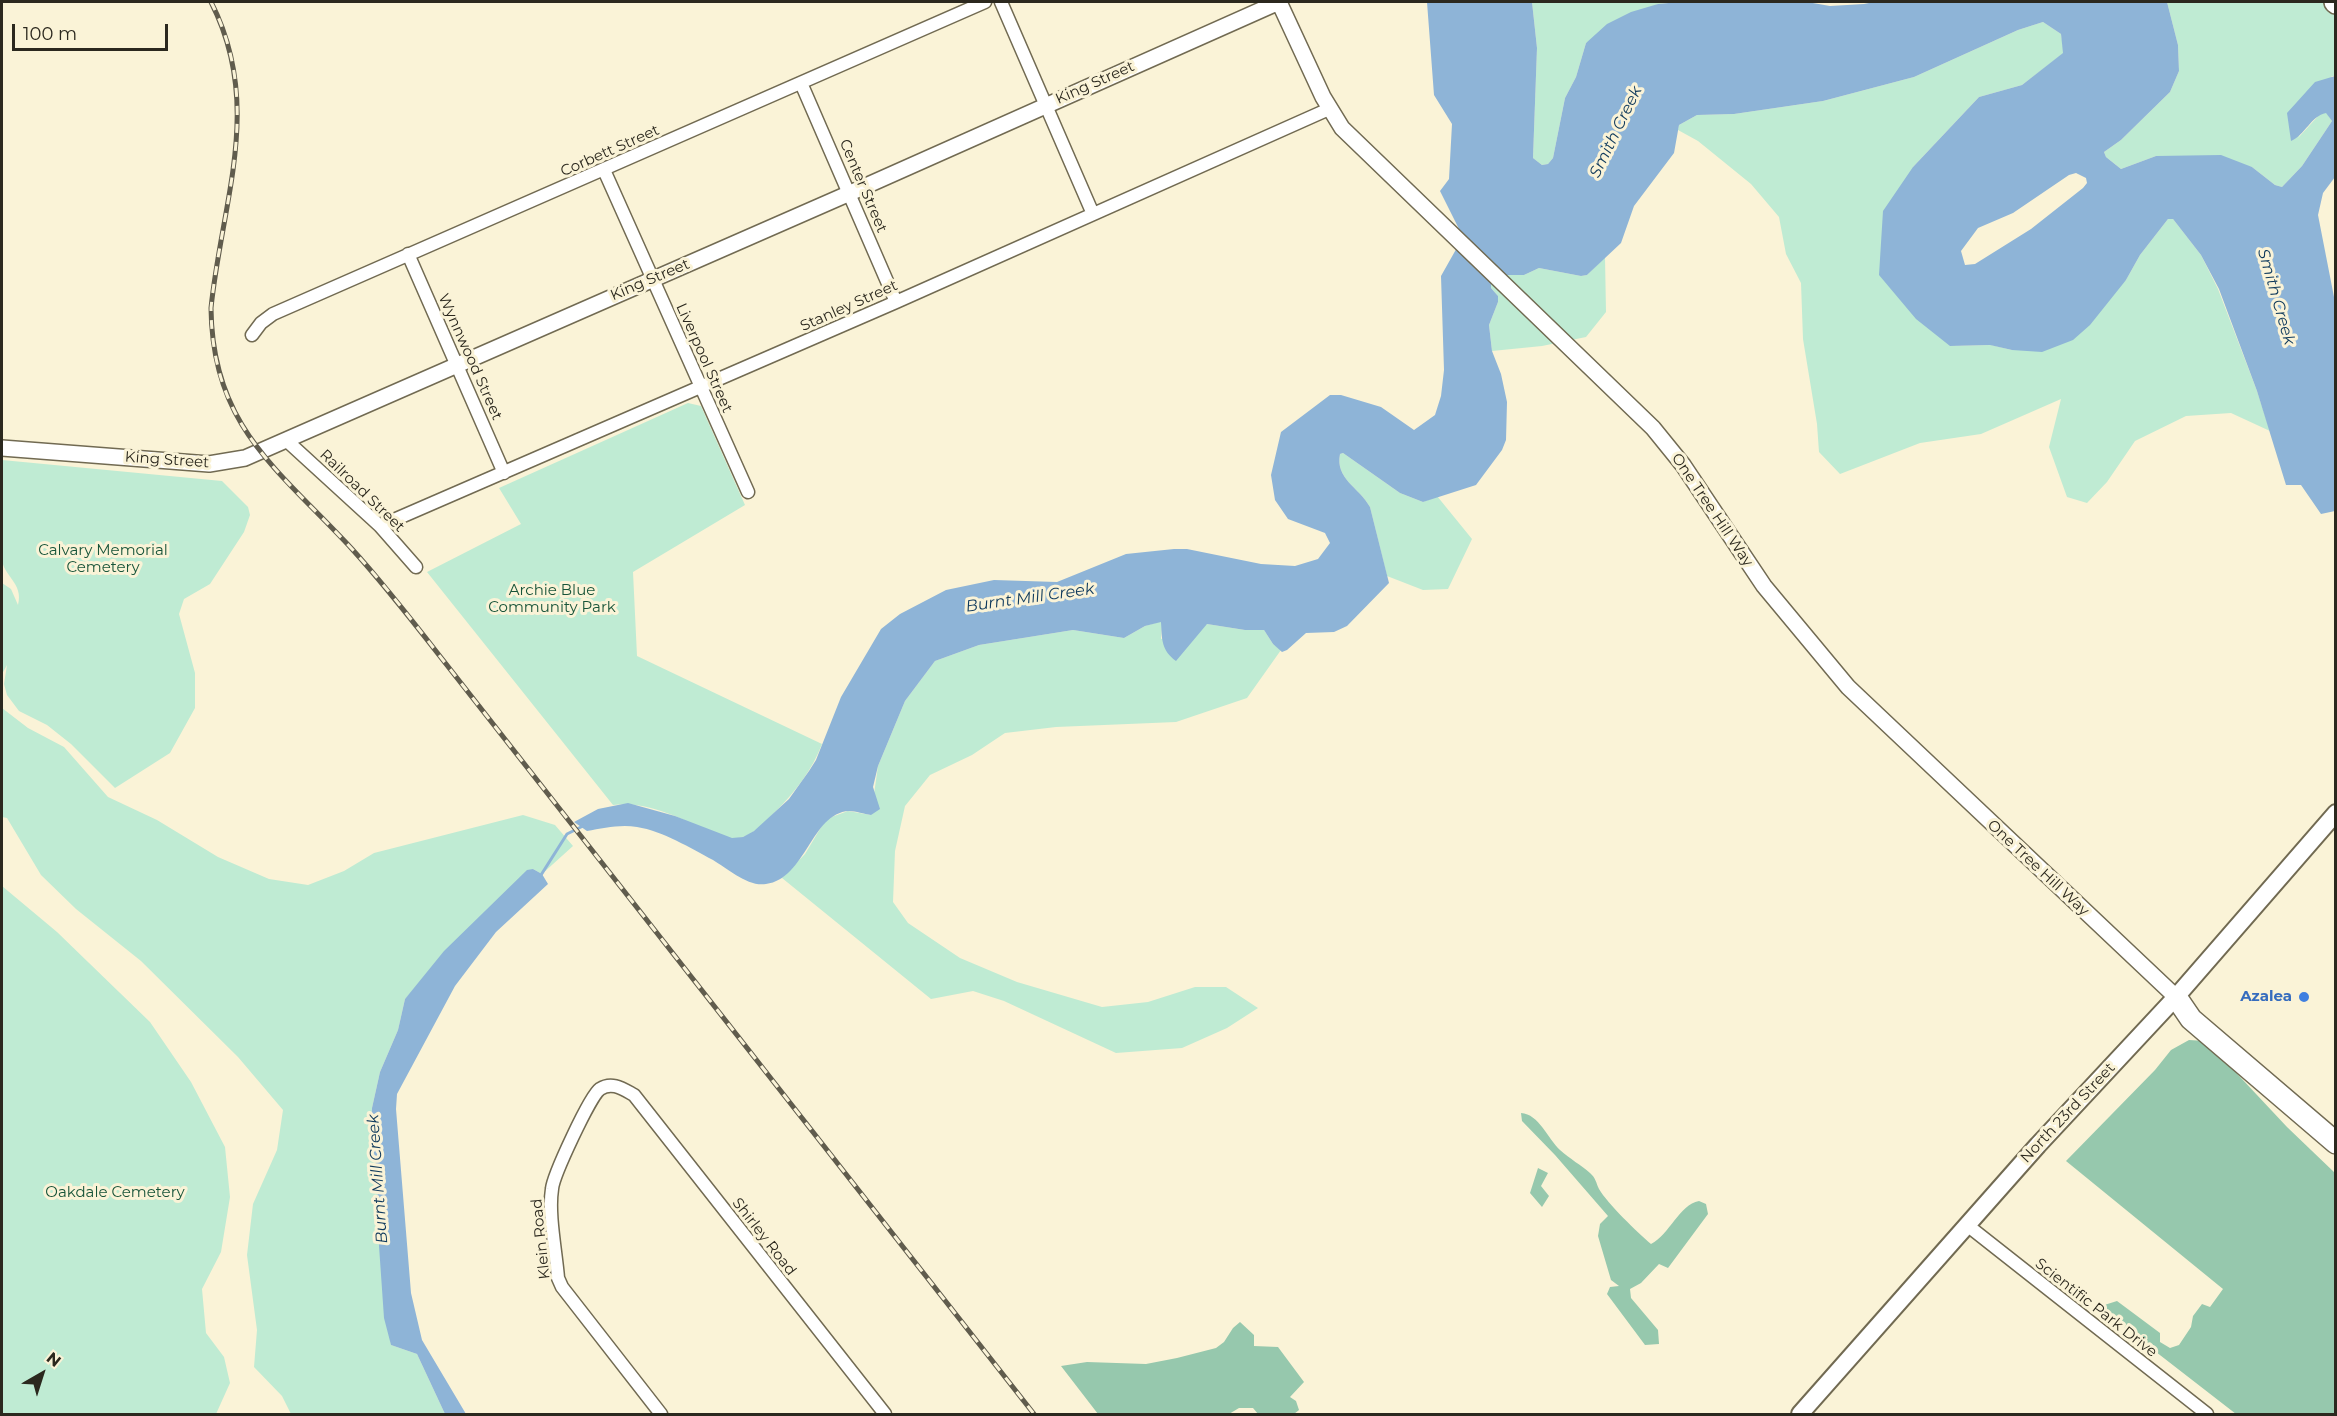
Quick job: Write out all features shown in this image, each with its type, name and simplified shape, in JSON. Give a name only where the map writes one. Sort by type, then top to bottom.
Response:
[{"type":"highway","points":[[2176,997],[2199,1008],[2336,1125]]},
{"type":"highway","points":[[2176,997],[2191,1019],[2336,1143]]},
{"type":"main road","name":"North 23rd Street","points":[[1800,1414],[2037,1145],[2176,997],[2336,813]]},
{"type":"street","name":"Corbett Street","points":[[252,335],[265,319],[273,314],[985,2]]},
{"type":"street","points":[[1001,2],[1093,214]]},
{"type":"street","name":"King Street","points":[[2,448],[209,465],[245,458],[1279,2]]},
{"type":"street","name":"One Tree Hill Way","points":[[1279,2],[1329,109],[1352,139],[1653,428],[1674,453],[1764,586],[1848,687],[2176,997]]},
{"type":"street","name":"Center Street","points":[[801,83],[896,302]]},
{"type":"street","name":"Stanley Street","points":[[380,526],[896,302],[1329,109]]},
{"type":"street","name":"Liverpool Street","points":[[604,170],[748,492]]},
{"type":"street","name":"Wynnwood Street","points":[[408,254],[504,473]]},
{"type":"street","name":"Railroad Street","points":[[286,440],[380,526],[416,567]]},
{"type":"street","name":"Klein Road","points":[[614,1085],[599,1089],[593,1095],[552,1188],[558,1278],[562,1287],[662,1414]]},
{"type":"street","name":"Shirley Road","points":[[614,1085],[634,1095],[885,1414]]},
{"type":"street","name":"Scientific Park Drive","points":[[1966,1225],[2206,1414]]},
{"type":"green space","points":[[1532,2],[1679,2],[1658,4],[1586,43],[1576,77],[1565,98],[1553,158],[1548,164],[1542,165],[1533,158],[1537,48]]},
{"type":"green space","points":[[2167,2],[2335,2],[2335,76],[2332,76],[2298,138],[2320,114],[2326,112],[2332,121],[2302,166],[2282,187],[2275,185],[2252,167],[2156,156],[2121,169],[2106,157],[2104,152],[2121,140],[2170,92],[2179,71],[2178,45]]},
{"type":"green space","points":[[2043,22],[2061,34],[2064,53],[2022,85],[1979,97],[1913,167],[1950,346],[1991,345],[2012,350],[2126,280],[2140,255],[2168,219],[2173,219],[2201,255],[2218,289],[2270,431],[2231,413],[2186,416],[2135,441],[2107,482],[2087,503],[2067,497],[2049,447],[2061,399],[1981,434],[1920,443],[1840,474],[1819,452],[1817,424],[1803,339],[1801,283],[1786,254],[1779,217],[1751,184],[1698,141],[1678,130],[1679,125],[1697,115],[1734,114],[1823,101],[1914,77],[2018,30]]},
{"type":"green space","points":[[1605,257],[1606,312],[1586,337],[1542,346],[1492,351],[1489,325],[1498,296],[1491,288],[1491,275],[1524,275],[1539,268],[1581,276],[1587,275]]},
{"type":"green space","name":"Archie Blue Community Park","points":[[688,403],[701,406],[745,505],[633,572],[637,656],[822,744],[803,780],[790,796],[759,827],[739,838],[715,834],[652,808],[629,804],[613,805],[427,572],[521,524],[499,488]]},
{"type":"green space","points":[[1343,453],[1400,493],[1423,502],[1437,496],[1472,539],[1448,589],[1423,590],[1387,576],[1370,507],[1341,470],[1340,454]]},
{"type":"green space","name":"Calvary Memorial Cemetery","points":[[2,460],[222,481],[248,507],[250,515],[244,532],[210,584],[184,599],[179,614],[195,673],[195,708],[170,753],[115,788],[71,744],[47,725],[19,711],[7,695],[4,684],[7,665],[2,674],[2,583],[11,589],[18,605],[19,597],[16,585],[3,565],[2,559]]},
{"type":"green space","points":[[1162,621],[1161,639],[1207,624],[1245,630],[1264,630],[1273,644],[1281,650],[1247,698],[1176,722],[1056,727],[1005,733],[972,755],[930,775],[905,806],[895,851],[893,902],[908,923],[960,958],[1017,982],[1102,1007],[1148,1002],[1195,987],[1226,987],[1258,1008],[1227,1028],[1182,1048],[1116,1053],[1004,1001],[973,991],[931,999],[782,878],[805,854],[826,819],[848,811],[871,815],[878,766],[905,701],[935,661],[979,645],[1073,630],[1124,638],[1145,626]]},
{"type":"green space","points":[[2,708],[28,728],[64,747],[108,797],[157,820],[218,857],[269,879],[308,885],[344,871],[374,853],[523,815],[555,825],[573,846],[542,874],[533,869],[405,999],[398,1030],[380,1072],[372,1108],[371,1131],[378,1182],[377,1217],[391,1345],[417,1354],[445,1414],[291,1414],[282,1396],[254,1367],[257,1330],[247,1255],[253,1204],[277,1150],[283,1110],[238,1057],[141,961],[76,909],[41,875],[7,818],[2,817]]},
{"type":"green space","name":"Oakdale Cemetery","points":[[2,886],[57,932],[150,1022],[191,1082],[225,1147],[230,1197],[221,1252],[202,1289],[206,1333],[224,1357],[230,1383],[216,1414],[2,1414]]},
{"type":"green space","points":[[2189,1040],[2204,1041],[2335,1173],[2335,1414],[2236,1414],[2098,1307],[2117,1301],[2160,1333],[2160,1342],[2170,1348],[2179,1345],[2191,1327],[2193,1316],[2202,1304],[2210,1307],[2223,1289],[2066,1161],[2155,1070],[2171,1050]]},
{"type":"green space","points":[[1521,1113],[1527,1114],[1538,1122],[1560,1150],[1592,1175],[1609,1202],[1651,1244],[1664,1234],[1686,1208],[1699,1201],[1706,1204],[1708,1214],[1668,1268],[1659,1264],[1641,1283],[1630,1289],[1631,1298],[1658,1330],[1659,1344],[1645,1345],[1607,1294],[1610,1287],[1619,1286],[1611,1280],[1598,1236],[1600,1224],[1608,1216],[1522,1121]]},
{"type":"green space","points":[[1538,1168],[1548,1173],[1541,1186],[1549,1196],[1542,1207],[1530,1193]]},
{"type":"green space","points":[[1240,1322],[1254,1335],[1254,1346],[1278,1347],[1304,1382],[1290,1397],[1296,1401],[1299,1410],[1294,1414],[1258,1414],[1253,1408],[1239,1408],[1229,1414],[1098,1414],[1061,1366],[1087,1362],[1146,1364],[1177,1358],[1216,1348],[1224,1342]]},
{"type":"water","name":"Smith Creek","points":[[1427,2],[1532,2],[1537,48],[1533,158],[1542,165],[1548,164],[1553,158],[1565,98],[1576,77],[1586,43],[1607,24],[1631,12],[1658,4],[1807,2],[1830,6],[1874,2],[2167,2],[2178,45],[2179,71],[2170,92],[2121,140],[2104,152],[2106,157],[2121,169],[2156,156],[2221,155],[2252,167],[2275,185],[2282,187],[2302,166],[2332,121],[2326,113],[2321,115],[2291,141],[2287,113],[2315,82],[2335,76],[2335,177],[2323,193],[2318,215],[2334,297],[2335,511],[2321,514],[2301,485],[2286,485],[2257,391],[2219,289],[2201,255],[2173,219],[2168,219],[2140,255],[2126,280],[2090,325],[2073,340],[2042,352],[2012,350],[1990,345],[1950,346],[1916,319],[1879,275],[1883,211],[1913,167],[1979,97],[2022,85],[2063,53],[2061,34],[2043,22],[2018,30],[1914,77],[1823,101],[1734,114],[1697,115],[1679,125],[1674,153],[1634,206],[1621,243],[1587,275],[1581,276],[1539,268],[1524,275],[1491,275],[1491,288],[1498,296],[1489,325],[1492,351],[1501,374],[1507,402],[1506,440],[1502,450],[1476,485],[1423,502],[1400,493],[1343,453],[1340,454],[1339,463],[1344,476],[1370,507],[1389,583],[1347,626],[1334,632],[1306,633],[1282,652],[1273,644],[1264,630],[1245,630],[1207,624],[1176,661],[1165,648],[1161,622],[1145,626],[1124,638],[1073,630],[979,645],[935,661],[905,701],[878,766],[873,787],[880,809],[871,815],[849,811],[836,815],[826,823],[790,871],[779,880],[766,884],[745,880],[713,860],[657,832],[625,826],[587,831],[574,822],[598,809],[628,803],[675,816],[732,838],[743,837],[754,831],[789,799],[816,760],[841,697],[881,629],[900,614],[946,590],[994,580],[1057,582],[1126,554],[1174,549],[1187,549],[1261,564],[1295,566],[1318,559],[1330,543],[1325,533],[1288,519],[1275,500],[1271,475],[1281,432],[1330,395],[1341,395],[1381,407],[1414,430],[1435,415],[1441,396],[1444,370],[1441,276],[1463,237],[1440,191],[1449,179],[1452,124],[1434,95]],"holes":[[[2076,173],[2086,178],[2087,183],[2083,188],[2031,229],[1975,264],[1965,265],[1961,251],[1978,228],[2013,213],[2069,175]]]},
{"type":"water","points":[[533,869],[542,874],[548,884],[496,932],[455,986],[397,1094],[396,1109],[411,1293],[422,1340],[466,1414],[445,1414],[417,1354],[391,1345],[384,1318],[377,1217],[378,1182],[371,1131],[372,1108],[380,1072],[398,1030],[405,999],[444,951],[527,870]]},
{"type":"waterway","name":"Burnt Mill Creek","points":[[541,875],[567,834],[585,825]]},
{"type":"railway","points":[[211,2],[227,41],[235,78],[237,116],[235,154],[211,308],[214,349],[223,385],[237,416],[254,443],[276,469],[352,549],[407,615],[1034,1414]]},
{"type":"place","name":"Azalea","points":[[2304,997]]}]
